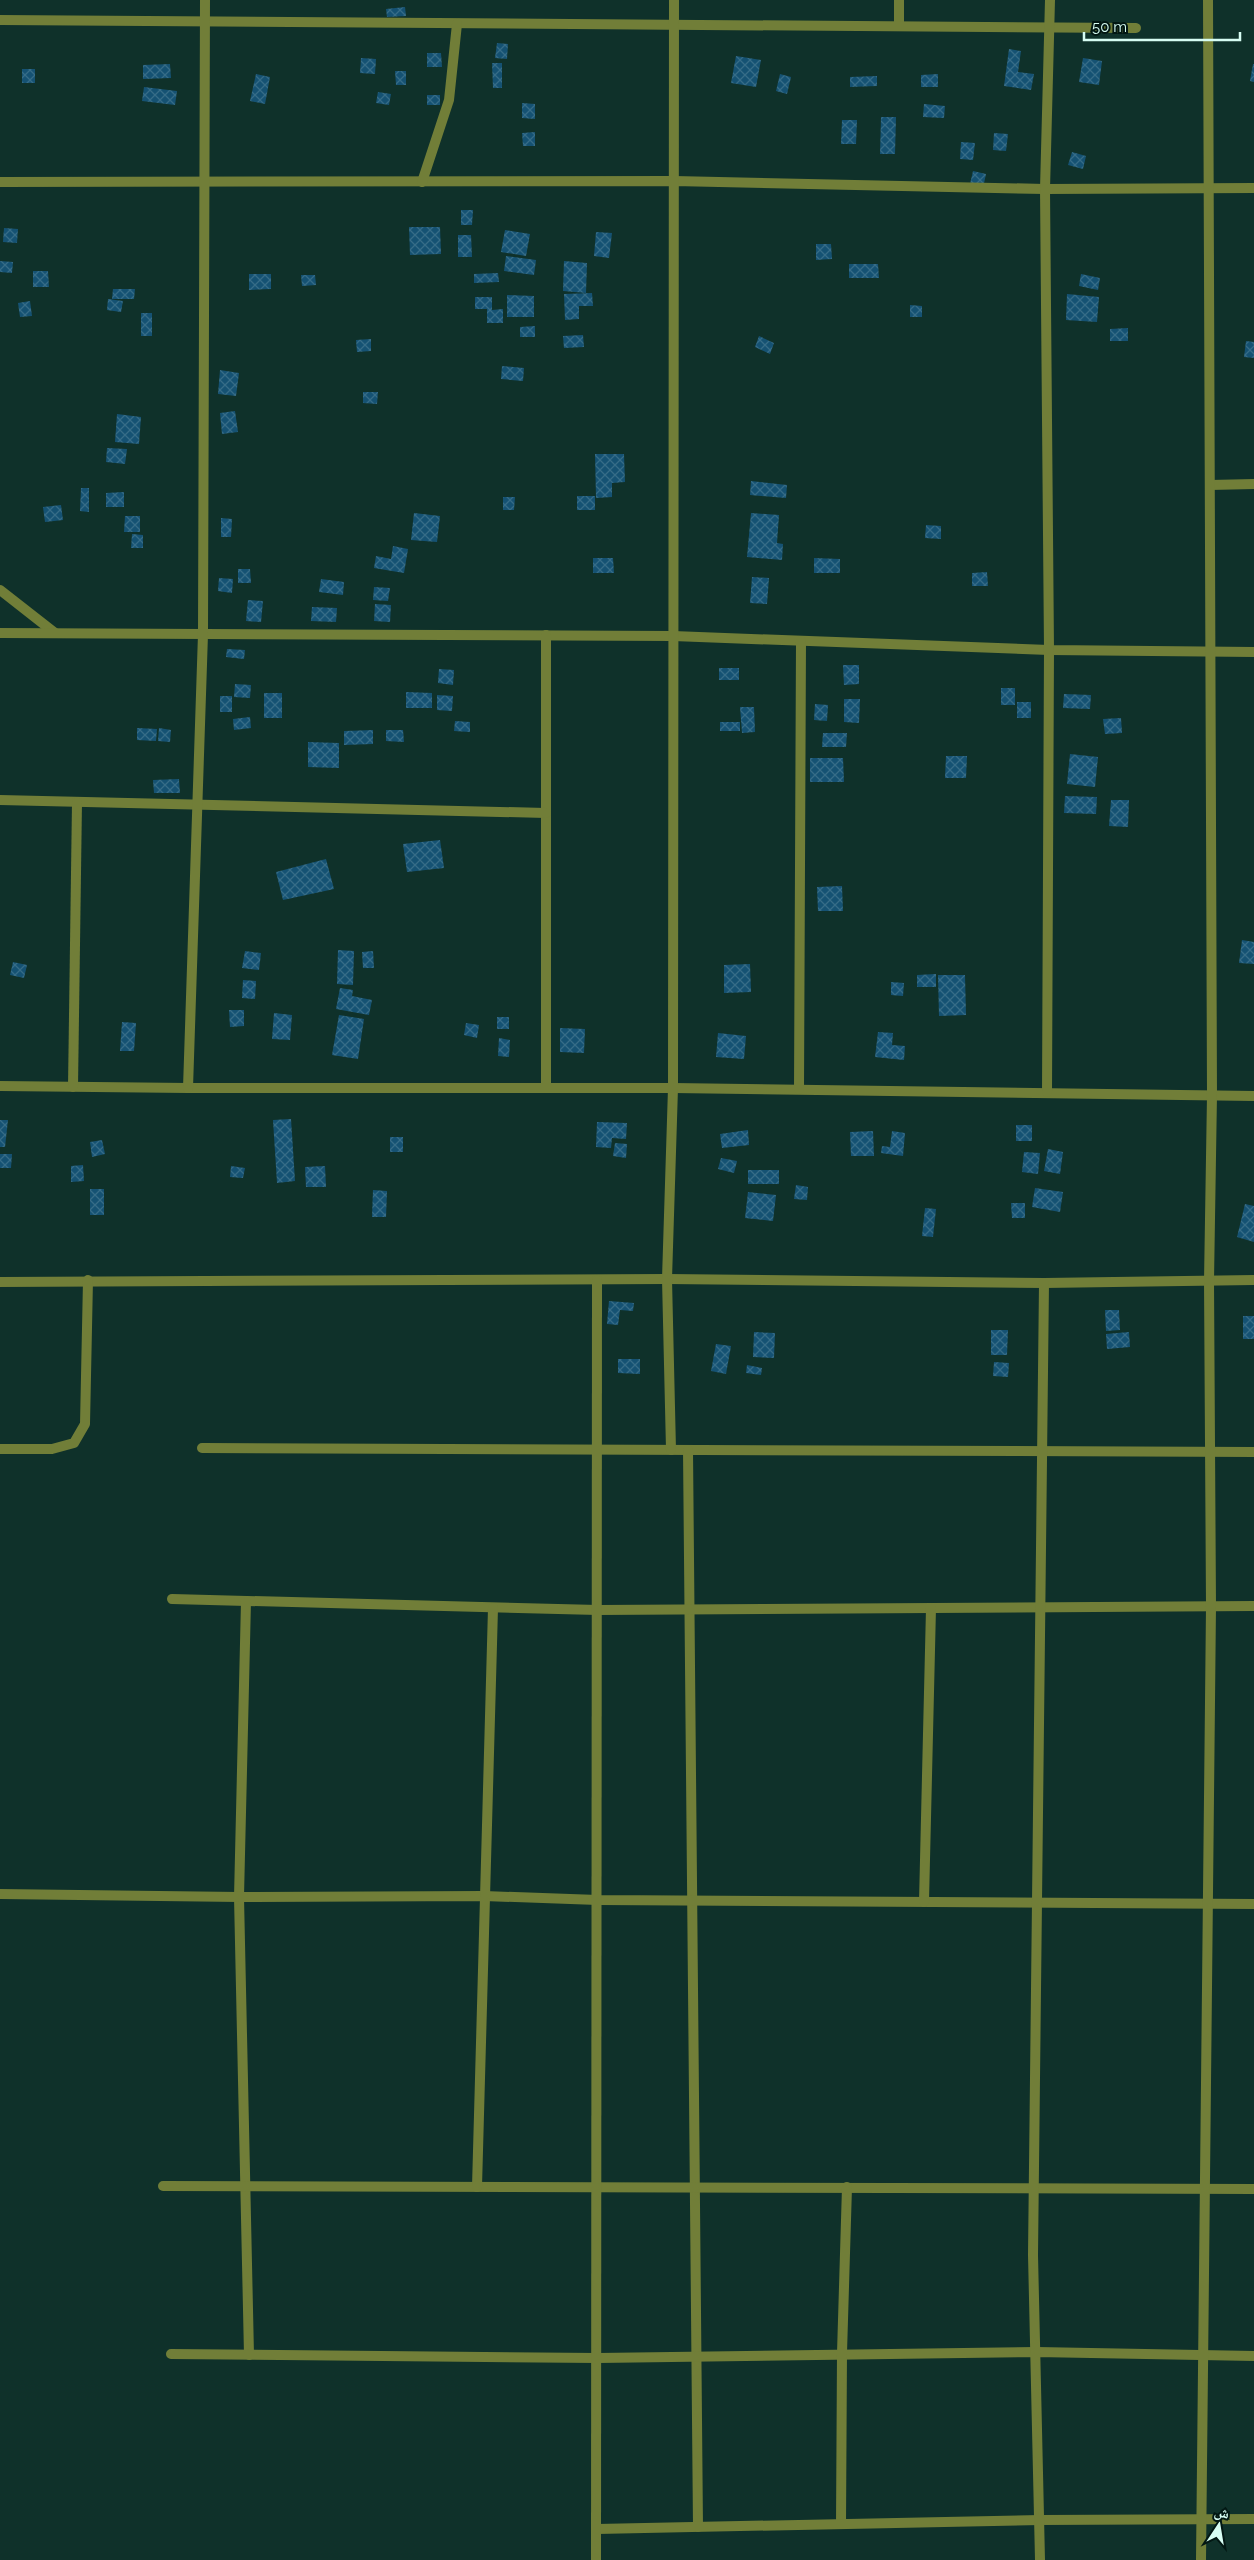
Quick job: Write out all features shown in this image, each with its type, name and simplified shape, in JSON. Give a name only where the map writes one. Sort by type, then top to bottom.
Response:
[{"type":"street","points":[[188,1088],[203,634],[205,0]]},
{"type":"street","points":[[670,1450],[667,1279],[673,1088],[674,0]]},
{"type":"street","points":[[898,0],[899,24]]},
{"type":"street","points":[[1047,1092],[1049,650],[1045,189],[1050,0]]},
{"type":"street","points":[[1201,2560],[1211,1606],[1209,1281],[1212,1095],[1208,0]]},
{"type":"street","points":[[0,20],[674,26],[899,24],[1136,28]]},
{"type":"street","points":[[422,182],[449,100],[458,24]]},
{"type":"street","points":[[0,182],[674,181],[1045,189],[1254,188]]},
{"type":"street","points":[[1210,485],[1254,484]]},
{"type":"street","points":[[0,590],[55,633]]},
{"type":"street","points":[[0,633],[673,636],[1049,650],[1254,652]]},
{"type":"street","points":[[546,635],[546,1088]]},
{"type":"street","points":[[799,1089],[801,640]]},
{"type":"street","points":[[0,800],[546,813]]},
{"type":"street","points":[[73,1086],[77,802]]},
{"type":"street","points":[[0,1086],[799,1089],[1254,1096]]},
{"type":"street","points":[[0,1282],[88,1280],[667,1279],[1044,1283],[1254,1280]]},
{"type":"street","points":[[0,1449],[52,1450],[74,1443],[85,1424],[88,1280]]},
{"type":"street","points":[[596,2560],[598,2358],[597,1280]]},
{"type":"street","points":[[1040,2560],[1034,2188],[1042,1607],[1044,1283]]},
{"type":"street","points":[[202,1448],[1254,1452]]},
{"type":"street","points":[[688,1450],[694,1900],[698,2527]]},
{"type":"street","points":[[172,1599],[598,1610],[1254,1606]]},
{"type":"street","points":[[246,1601],[239,1898],[249,2355]]},
{"type":"street","points":[[477,2187],[493,1608]]},
{"type":"street","points":[[924,1902],[931,1608]]},
{"type":"street","points":[[0,1894],[239,1898],[484,1896],[598,1900],[1254,1904]]},
{"type":"street","points":[[163,2186],[1254,2189]]},
{"type":"street","points":[[841,2524],[842,2354],[847,2187]]},
{"type":"street","points":[[171,2354],[598,2358],[1037,2352],[1254,2356]]},
{"type":"street","points":[[597,2529],[1040,2520],[1254,2519]]},
{"type":"building","points":[[405,7],[406,16],[387,17],[386,9]]},
{"type":"building","points":[[497,43],[508,44],[507,59],[495,58]]},
{"type":"building","points":[[1009,49],[1021,51],[1018,72],[1034,74],[1031,90],[1004,86]]},
{"type":"building","points":[[427,53],[441,53],[442,67],[427,67]]},
{"type":"building","points":[[736,56],[761,60],[756,87],[731,83]]},
{"type":"building","points":[[361,58],[376,59],[375,74],[360,73]]},
{"type":"building","points":[[1083,58],[1102,61],[1099,85],[1079,82]]},
{"type":"building","points":[[492,63],[502,63],[502,88],[493,88]]},
{"type":"building","points":[[170,64],[171,78],[143,79],[143,65]]},
{"type":"building","points":[[1254,64],[1254,82],[1250,81]]},
{"type":"building","points":[[22,69],[35,69],[35,83],[22,83]]},
{"type":"building","points":[[395,71],[406,71],[406,85],[396,85]]},
{"type":"building","points":[[256,74],[270,77],[265,104],[250,101]]},
{"type":"building","points":[[780,74],[791,77],[787,94],[776,91]]},
{"type":"building","points":[[938,74],[938,87],[921,87],[921,75]]},
{"type":"building","points":[[877,76],[877,86],[850,87],[850,77]]},
{"type":"building","points":[[144,87],[177,91],[175,105],[142,101]]},
{"type":"building","points":[[378,92],[391,94],[389,105],[376,103]]},
{"type":"building","points":[[427,95],[440,95],[440,105],[427,105]]},
{"type":"building","points":[[522,103],[535,104],[535,119],[522,118]]},
{"type":"building","points":[[924,104],[945,106],[944,118],[923,117]]},
{"type":"building","points":[[881,117],[896,117],[895,154],[880,154]]},
{"type":"building","points":[[842,120],[857,120],[856,144],[841,144]]},
{"type":"building","points":[[535,132],[535,146],[523,146],[522,133]]},
{"type":"building","points":[[994,133],[1008,134],[1006,151],[993,150]]},
{"type":"building","points":[[961,142],[975,143],[973,160],[960,159]]},
{"type":"building","points":[[1072,152],[1086,156],[1083,169],[1068,165]]},
{"type":"building","points":[[973,171],[986,174],[983,188],[970,184]]},
{"type":"building","points":[[461,210],[473,210],[472,225],[461,225]]},
{"type":"building","points":[[409,227],[440,227],[441,254],[410,255]]},
{"type":"building","points":[[4,228],[18,229],[17,243],[3,242]]},
{"type":"building","points":[[505,230],[530,234],[526,256],[501,252]]},
{"type":"building","points":[[596,232],[612,233],[609,258],[594,256]]},
{"type":"building","points":[[458,235],[471,235],[472,257],[458,257]]},
{"type":"building","points":[[816,244],[831,244],[832,259],[816,260]]},
{"type":"building","points":[[506,256],[536,260],[534,275],[504,271]]},
{"type":"building","points":[[0,261],[13,262],[12,273],[0,272]]},
{"type":"building","points":[[564,261],[587,263],[586,293],[563,291]]},
{"type":"building","points":[[849,264],[878,264],[879,278],[849,278]]},
{"type":"building","points":[[33,271],[48,271],[49,287],[33,287]]},
{"type":"building","points":[[498,273],[499,282],[474,283],[474,274]]},
{"type":"building","points":[[249,274],[271,274],[271,289],[249,290]]},
{"type":"building","points":[[1081,274],[1100,278],[1098,290],[1079,286]]},
{"type":"building","points":[[301,275],[315,275],[316,285],[302,286]]},
{"type":"building","points":[[113,289],[135,289],[134,299],[112,299]]},
{"type":"building","points":[[592,293],[593,306],[579,306],[579,319],[565,320],[564,294]]},
{"type":"building","points":[[1067,294],[1099,297],[1097,322],[1066,320]]},
{"type":"building","points":[[507,295],[534,296],[534,317],[507,317]]},
{"type":"building","points":[[475,297],[492,297],[492,310],[503,309],[503,323],[487,323],[487,309],[475,309]]},
{"type":"building","points":[[108,299],[123,301],[121,312],[107,310]]},
{"type":"building","points":[[30,301],[32,316],[20,317],[18,303]]},
{"type":"building","points":[[910,305],[922,306],[922,317],[910,317]]},
{"type":"building","points":[[141,313],[152,313],[152,336],[141,336]]},
{"type":"building","points":[[535,326],[535,337],[520,337],[520,327]]},
{"type":"building","points":[[1128,328],[1128,341],[1110,341],[1110,329]]},
{"type":"building","points":[[583,335],[584,347],[564,348],[563,336]]},
{"type":"building","points":[[759,336],[774,343],[770,354],[755,347]]},
{"type":"building","points":[[371,339],[371,351],[357,352],[356,340]]},
{"type":"building","points":[[1246,341],[1254,342],[1254,358],[1244,357]]},
{"type":"building","points":[[502,366],[524,368],[523,381],[501,379]]},
{"type":"building","points":[[220,370],[239,373],[236,396],[218,394]]},
{"type":"building","points":[[363,392],[378,392],[377,404],[363,403]]},
{"type":"building","points":[[235,411],[238,432],[222,434],[220,413]]},
{"type":"building","points":[[117,414],[141,417],[139,444],[115,442]]},
{"type":"building","points":[[107,448],[127,449],[125,464],[106,462]]},
{"type":"building","points":[[595,454],[624,454],[625,482],[612,483],[612,497],[596,498]]},
{"type":"building","points":[[751,481],[787,485],[786,498],[750,495]]},
{"type":"building","points":[[81,488],[89,488],[89,512],[80,511]]},
{"type":"building","points":[[124,492],[124,507],[106,507],[106,493]]},
{"type":"building","points":[[577,496],[595,496],[595,510],[577,510]]},
{"type":"building","points":[[503,497],[515,497],[514,510],[503,510]]},
{"type":"building","points":[[61,505],[63,520],[45,522],[43,507]]},
{"type":"building","points":[[414,513],[440,516],[437,542],[411,540]]},
{"type":"building","points":[[751,513],[779,515],[777,543],[783,544],[782,560],[747,557]]},
{"type":"building","points":[[125,516],[140,516],[140,532],[124,532]]},
{"type":"building","points":[[221,518],[232,519],[231,537],[221,537]]},
{"type":"building","points":[[926,525],[941,526],[941,539],[925,538]]},
{"type":"building","points":[[132,534],[143,535],[143,548],[131,548]]},
{"type":"building","points":[[393,546],[408,549],[404,573],[374,568],[376,556],[391,559]]},
{"type":"building","points":[[593,558],[613,558],[614,573],[593,573]]},
{"type":"building","points":[[814,558],[840,559],[840,573],[814,573]]},
{"type":"building","points":[[238,569],[250,569],[251,583],[238,583]]},
{"type":"building","points":[[987,572],[988,586],[972,586],[972,573]]},
{"type":"building","points":[[752,577],[769,578],[767,604],[750,603]]},
{"type":"building","points":[[219,578],[233,579],[232,593],[218,591]]},
{"type":"building","points":[[321,579],[344,582],[343,595],[319,592]]},
{"type":"building","points":[[374,587],[390,588],[388,601],[373,600]]},
{"type":"building","points":[[248,600],[263,601],[261,622],[246,621]]},
{"type":"building","points":[[375,604],[391,605],[390,622],[374,621]]},
{"type":"building","points":[[312,607],[337,608],[336,622],[311,621]]},
{"type":"building","points":[[227,649],[245,650],[244,659],[226,657]]},
{"type":"building","points":[[843,665],[859,665],[859,684],[844,685]]},
{"type":"building","points":[[719,668],[739,668],[739,680],[719,680]]},
{"type":"building","points":[[439,669],[454,670],[453,685],[438,683]]},
{"type":"building","points":[[235,684],[251,685],[250,698],[234,697]]},
{"type":"building","points":[[1001,688],[1015,688],[1015,705],[1001,705]]},
{"type":"building","points":[[406,692],[432,693],[432,708],[406,708]]},
{"type":"building","points":[[264,693],[282,693],[282,718],[264,718]]},
{"type":"building","points":[[1064,694],[1091,695],[1090,709],[1063,708]]},
{"type":"building","points":[[437,695],[453,696],[452,711],[437,710]]},
{"type":"building","points":[[220,696],[232,696],[232,712],[220,712]]},
{"type":"building","points":[[844,699],[860,699],[859,723],[844,722]]},
{"type":"building","points":[[1017,702],[1031,702],[1031,718],[1017,718]]},
{"type":"building","points":[[815,704],[828,705],[827,721],[814,720]]},
{"type":"building","points":[[740,707],[754,707],[755,732],[742,733]]},
{"type":"building","points":[[250,717],[251,728],[234,730],[233,719]]},
{"type":"building","points":[[1121,718],[1122,733],[1105,734],[1103,719]]},
{"type":"building","points":[[455,721],[470,722],[470,732],[454,731]]},
{"type":"building","points":[[720,722],[740,722],[740,731],[720,731]]},
{"type":"building","points":[[137,728],[157,729],[156,741],[137,740]]},
{"type":"building","points":[[159,728],[171,730],[170,742],[158,741]]},
{"type":"building","points":[[373,730],[373,744],[344,745],[344,731]]},
{"type":"building","points":[[386,730],[403,730],[404,742],[386,741]]},
{"type":"building","points":[[823,733],[847,733],[846,747],[822,747]]},
{"type":"building","points":[[308,742],[339,743],[339,768],[308,767]]},
{"type":"building","points":[[1070,754],[1098,757],[1095,787],[1067,784]]},
{"type":"building","points":[[946,756],[967,756],[966,778],[945,778]]},
{"type":"building","points":[[810,758],[843,758],[844,782],[810,782]]},
{"type":"building","points":[[179,779],[180,793],[154,793],[153,780]]},
{"type":"building","points":[[1065,796],[1097,797],[1096,814],[1064,813]]},
{"type":"building","points":[[1111,800],[1129,800],[1128,827],[1109,826]]},
{"type":"building","points":[[440,840],[444,868],[407,872],[403,844]]},
{"type":"building","points":[[326,859],[334,889],[283,900],[276,872]]},
{"type":"building","points":[[842,886],[843,911],[818,911],[817,887]]},
{"type":"building","points":[[1242,940],[1254,942],[1254,964],[1239,963]]},
{"type":"building","points":[[338,950],[354,951],[353,985],[337,984]]},
{"type":"building","points":[[245,951],[261,953],[259,970],[242,968]]},
{"type":"building","points":[[373,951],[374,968],[363,968],[362,952]]},
{"type":"building","points":[[13,962],[27,965],[24,978],[10,975]]},
{"type":"building","points":[[750,964],[751,992],[724,993],[724,965]]},
{"type":"building","points":[[936,974],[936,987],[917,987],[917,975]]},
{"type":"building","points":[[938,975],[965,975],[966,1015],[939,1016]]},
{"type":"building","points":[[243,980],[256,981],[255,999],[242,998]]},
{"type":"building","points":[[891,982],[904,983],[903,996],[891,995]]},
{"type":"building","points":[[340,988],[353,990],[352,996],[372,1000],[369,1015],[336,1009]]},
{"type":"building","points":[[229,1010],[244,1010],[244,1026],[230,1027]]},
{"type":"building","points":[[274,1013],[292,1015],[290,1040],[272,1039]]},
{"type":"building","points":[[339,1015],[364,1019],[358,1059],[332,1055]]},
{"type":"building","points":[[497,1017],[509,1017],[509,1029],[497,1029]]},
{"type":"building","points":[[122,1022],[136,1023],[134,1051],[120,1051]]},
{"type":"building","points":[[466,1023],[479,1025],[477,1038],[464,1035]]},
{"type":"building","points":[[560,1028],[585,1029],[584,1053],[560,1052]]},
{"type":"building","points":[[878,1032],[893,1033],[892,1045],[905,1046],[904,1060],[875,1057]]},
{"type":"building","points":[[718,1033],[746,1036],[744,1059],[716,1057]]},
{"type":"building","points":[[499,1038],[510,1040],[509,1057],[498,1056]]},
{"type":"building","points":[[291,1119],[295,1181],[277,1183],[273,1120]]},
{"type":"building","points":[[0,1120],[8,1120],[5,1147],[0,1147]]},
{"type":"building","points":[[597,1122],[627,1123],[626,1139],[612,1138],[611,1148],[596,1147]]},
{"type":"building","points":[[1016,1125],[1032,1125],[1032,1141],[1016,1141]]},
{"type":"building","points":[[748,1130],[749,1145],[722,1148],[720,1134]]},
{"type":"building","points":[[873,1131],[874,1156],[851,1156],[850,1132]]},
{"type":"building","points":[[892,1131],[905,1133],[903,1156],[881,1153],[882,1146],[890,1147]]},
{"type":"building","points":[[390,1137],[403,1137],[403,1152],[390,1152]]},
{"type":"building","points":[[102,1140],[105,1154],[92,1157],[90,1142]]},
{"type":"building","points":[[615,1143],[627,1144],[626,1158],[613,1156]]},
{"type":"building","points":[[1048,1149],[1063,1152],[1060,1174],[1044,1171]]},
{"type":"building","points":[[1024,1152],[1040,1153],[1038,1174],[1022,1172]]},
{"type":"building","points":[[0,1154],[12,1154],[11,1168],[0,1168]]},
{"type":"building","points":[[721,1158],[737,1161],[734,1173],[718,1169]]},
{"type":"building","points":[[83,1165],[84,1181],[71,1182],[71,1166]]},
{"type":"building","points":[[231,1166],[245,1168],[243,1178],[230,1177]]},
{"type":"building","points":[[325,1166],[326,1187],[306,1187],[305,1167]]},
{"type":"building","points":[[748,1170],[779,1170],[779,1184],[748,1184]]},
{"type":"building","points":[[796,1185],[808,1187],[807,1200],[794,1199]]},
{"type":"building","points":[[1035,1188],[1063,1192],[1060,1212],[1032,1207]]},
{"type":"building","points":[[90,1189],[104,1189],[104,1215],[90,1215]]},
{"type":"building","points":[[373,1190],[387,1191],[386,1217],[372,1217]]},
{"type":"building","points":[[748,1192],[776,1195],[773,1221],[745,1218]]},
{"type":"building","points":[[1011,1203],[1025,1203],[1025,1218],[1012,1218]]},
{"type":"building","points":[[1245,1204],[1254,1206],[1254,1242],[1237,1237]]},
{"type":"building","points":[[925,1208],[936,1209],[933,1237],[922,1236]]},
{"type":"building","points":[[609,1301],[634,1303],[633,1311],[620,1310],[618,1325],[607,1324]]},
{"type":"building","points":[[1105,1310],[1119,1310],[1120,1330],[1106,1331]]},
{"type":"building","points":[[1243,1316],[1254,1316],[1254,1339],[1243,1339]]},
{"type":"building","points":[[991,1330],[1008,1330],[1007,1355],[991,1355]]},
{"type":"building","points":[[754,1332],[775,1333],[774,1358],[753,1357]]},
{"type":"building","points":[[1129,1332],[1130,1347],[1107,1349],[1106,1334]]},
{"type":"building","points":[[716,1344],[731,1346],[726,1374],[711,1371]]},
{"type":"building","points":[[618,1359],[640,1359],[640,1374],[618,1373]]},
{"type":"building","points":[[994,1362],[1009,1363],[1008,1377],[993,1376]]},
{"type":"building","points":[[747,1365],[762,1368],[761,1375],[746,1373]]}]
